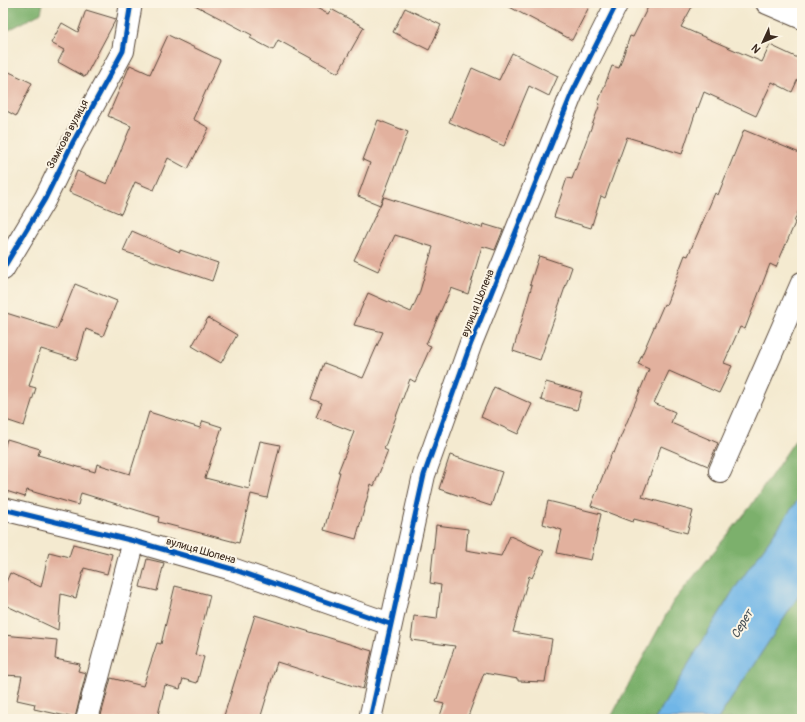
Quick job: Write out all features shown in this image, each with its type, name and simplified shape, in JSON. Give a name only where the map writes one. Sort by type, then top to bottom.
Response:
[{"type":"street","name":"Замкова вулиця","points":[[3,269],[45,199],[72,144],[123,51],[131,3]]},
{"type":"street","name":"вулиця Шопена","points":[[370,719],[424,475],[469,351],[572,94],[617,3]]},
{"type":"street","points":[[767,3],[802,18]]},
{"type":"street","points":[[720,471],[802,283]]},
{"type":"street","name":"вулиця Шопена","points":[[3,509],[134,541],[232,568],[390,624]]},
{"type":"street","points":[[88,719],[134,541]]},
{"type":"green space","points":[[3,3],[43,3],[41,13],[3,33]]},
{"type":"green space","points":[[802,430],[802,494],[733,591],[655,719],[610,719],[673,602],[750,507]]},
{"type":"green space","points":[[802,591],[802,719],[718,719]]},
{"type":"water","name":"Серет","points":[[802,494],[802,591],[718,719],[655,719],[733,591]]},
{"type":"building","points":[[191,3],[307,3],[328,14],[331,9],[364,27],[338,73],[278,40],[273,50],[250,38],[252,35]]},
{"type":"building","points":[[502,3],[591,3],[572,40]]},
{"type":"building","points":[[650,3],[694,3],[681,27],[762,62],[770,45],[802,60],[802,70],[792,92],[772,82],[756,116],[704,92],[697,108],[682,154],[627,137],[605,198],[601,196],[591,228],[554,217],[567,178],[572,179],[600,104],[598,103],[612,66],[619,68],[630,36],[633,37]]},
{"type":"building","points":[[405,8],[441,25],[429,50],[393,32]]},
{"type":"building","points":[[86,10],[116,19],[85,77],[58,62],[64,50],[51,43],[62,23],[78,32]]},
{"type":"building","points":[[168,35],[220,60],[193,119],[209,128],[188,169],[168,158],[154,190],[135,182],[121,214],[69,192],[77,171],[107,184],[131,126],[108,116],[130,65],[150,74]]},
{"type":"building","points":[[512,53],[558,76],[549,96],[529,86],[504,146],[449,122],[472,68],[499,80]]},
{"type":"building","points":[[3,69],[32,83],[16,116],[3,109]]},
{"type":"building","points":[[378,120],[408,132],[380,205],[358,196],[370,163],[363,160]]},
{"type":"building","points":[[744,130],[802,154],[802,202],[794,222],[795,223],[776,267],[770,264],[745,329],[740,327],[724,363],[732,366],[719,393],[669,371],[654,403],[675,412],[671,423],[718,443],[708,466],[661,446],[642,497],[693,511],[687,533],[634,519],[633,522],[591,506],[612,452],[614,453],[649,369],[638,364],[664,304],[666,305],[685,255],[688,256],[715,193],[718,195]]},
{"type":"building","points":[[384,197],[482,228],[483,224],[503,230],[495,250],[482,246],[468,294],[451,288],[426,344],[431,346],[415,382],[410,379],[384,449],[388,451],[374,486],[371,484],[356,539],[324,530],[340,472],[338,472],[354,432],[316,417],[322,403],[311,399],[324,363],[363,378],[383,332],[354,325],[368,293],[411,312],[419,294],[433,247],[395,235],[378,271],[354,260]]},
{"type":"building","points":[[132,231],[180,252],[180,250],[218,263],[212,281],[123,251]]},
{"type":"building","points":[[539,256],[572,267],[540,360],[513,351],[532,285],[530,284]]},
{"type":"building","points":[[75,284],[117,301],[103,336],[86,329],[77,360],[41,349],[29,386],[36,388],[24,426],[3,419],[3,312],[57,329]]},
{"type":"building","points":[[208,318],[237,335],[221,363],[192,346]]},
{"type":"building","points":[[546,382],[582,392],[577,410],[541,400]]},
{"type":"building","points":[[494,387],[532,404],[518,434],[481,417]]},
{"type":"building","points":[[149,412],[200,428],[203,421],[222,427],[205,478],[249,489],[260,441],[280,445],[267,498],[251,494],[239,543],[158,522],[159,517],[81,493],[78,505],[27,490],[25,497],[3,490],[3,452],[7,439],[40,449],[38,455],[95,472],[97,464],[130,474]]},
{"type":"building","points":[[450,455],[502,472],[491,506],[439,489]]},
{"type":"building","points":[[548,501],[601,514],[591,560],[557,553],[562,530],[543,524]]},
{"type":"building","points":[[436,525],[468,529],[466,550],[501,556],[510,536],[544,551],[532,578],[529,576],[513,632],[552,639],[545,682],[518,681],[518,679],[484,673],[467,719],[439,719],[444,704],[436,702],[455,646],[411,640],[414,616],[437,619],[441,585],[430,583]]},
{"type":"building","points":[[73,544],[112,554],[107,574],[84,568],[76,598],[61,594],[58,630],[3,604],[3,589],[10,573],[41,587],[49,552],[69,557]]},
{"type":"building","points":[[147,559],[164,563],[157,591],[140,587]]},
{"type":"building","points":[[175,586],[210,595],[195,655],[204,657],[197,683],[183,679],[180,689],[165,685],[157,719],[100,719],[111,678],[143,686],[157,643],[161,644]]},
{"type":"building","points":[[255,615],[372,651],[363,689],[277,662],[260,719],[223,719]]},
{"type":"building","points":[[3,635],[57,640],[55,659],[80,664],[78,671],[86,673],[75,718],[34,709],[35,704],[17,700],[22,676],[3,675]]},
{"type":"cycle path","points":[[3,269],[45,199],[72,144],[123,51],[131,3]]},
{"type":"cycle path","points":[[370,719],[424,475],[471,343],[572,93],[617,3]]},
{"type":"cycle path","points":[[3,509],[134,541],[232,569],[390,624]]}]
